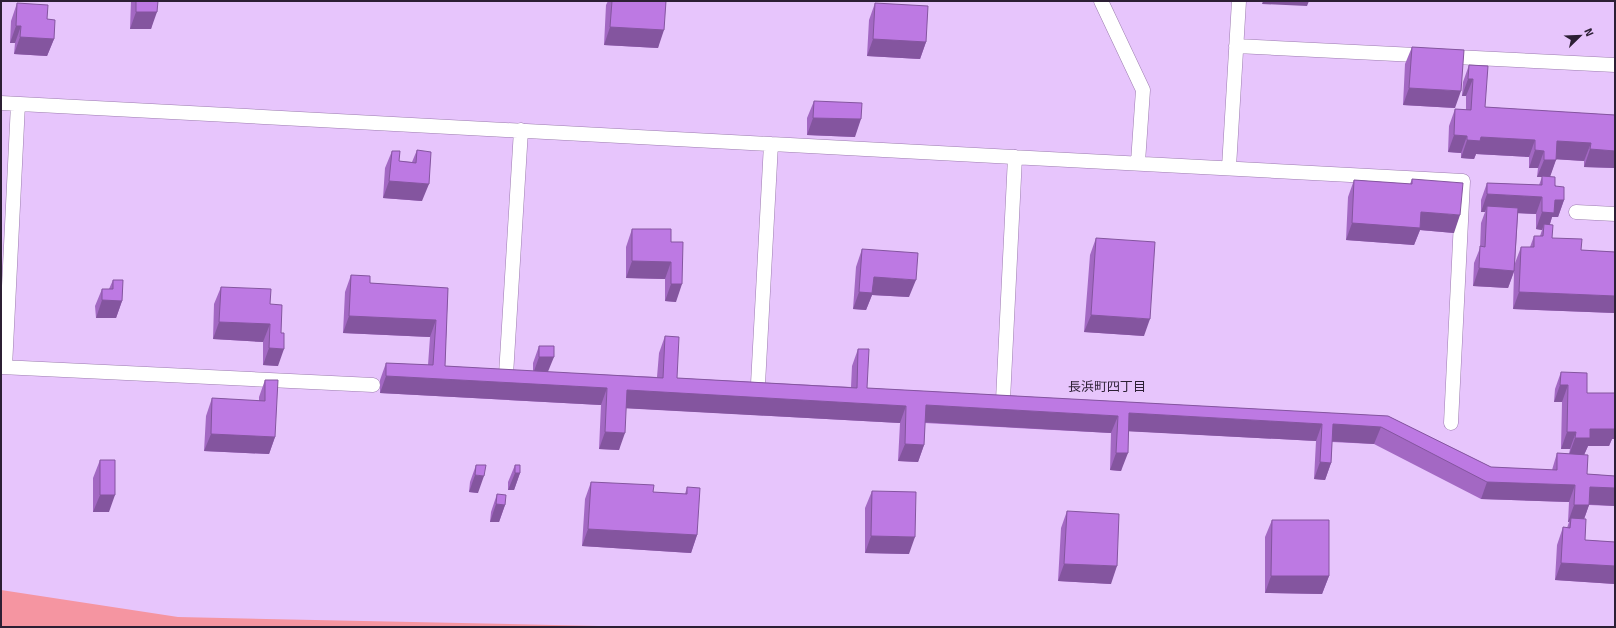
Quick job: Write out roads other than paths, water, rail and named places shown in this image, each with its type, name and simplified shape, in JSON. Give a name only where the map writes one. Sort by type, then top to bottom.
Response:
[{"type":"lane","points":[[1101,1],[1143,90],[1138,162]]},
{"type":"lane","points":[[1229,167],[1239,1]]},
{"type":"lane","points":[[1236,46],[1615,65]]},
{"type":"lane","points":[[1,103],[1138,162],[1463,181],[1451,423]]},
{"type":"lane","points":[[18,104],[3,367],[373,386]]},
{"type":"lane","points":[[506,375],[521,130]]},
{"type":"lane","points":[[758,384],[771,144]]},
{"type":"lane","points":[[1003,400],[1015,156]]},
{"type":"lane","points":[[1576,212],[1615,214]]},
{"type":"district","name":"長浜町四丁目","points":[[1107,387]]}]
